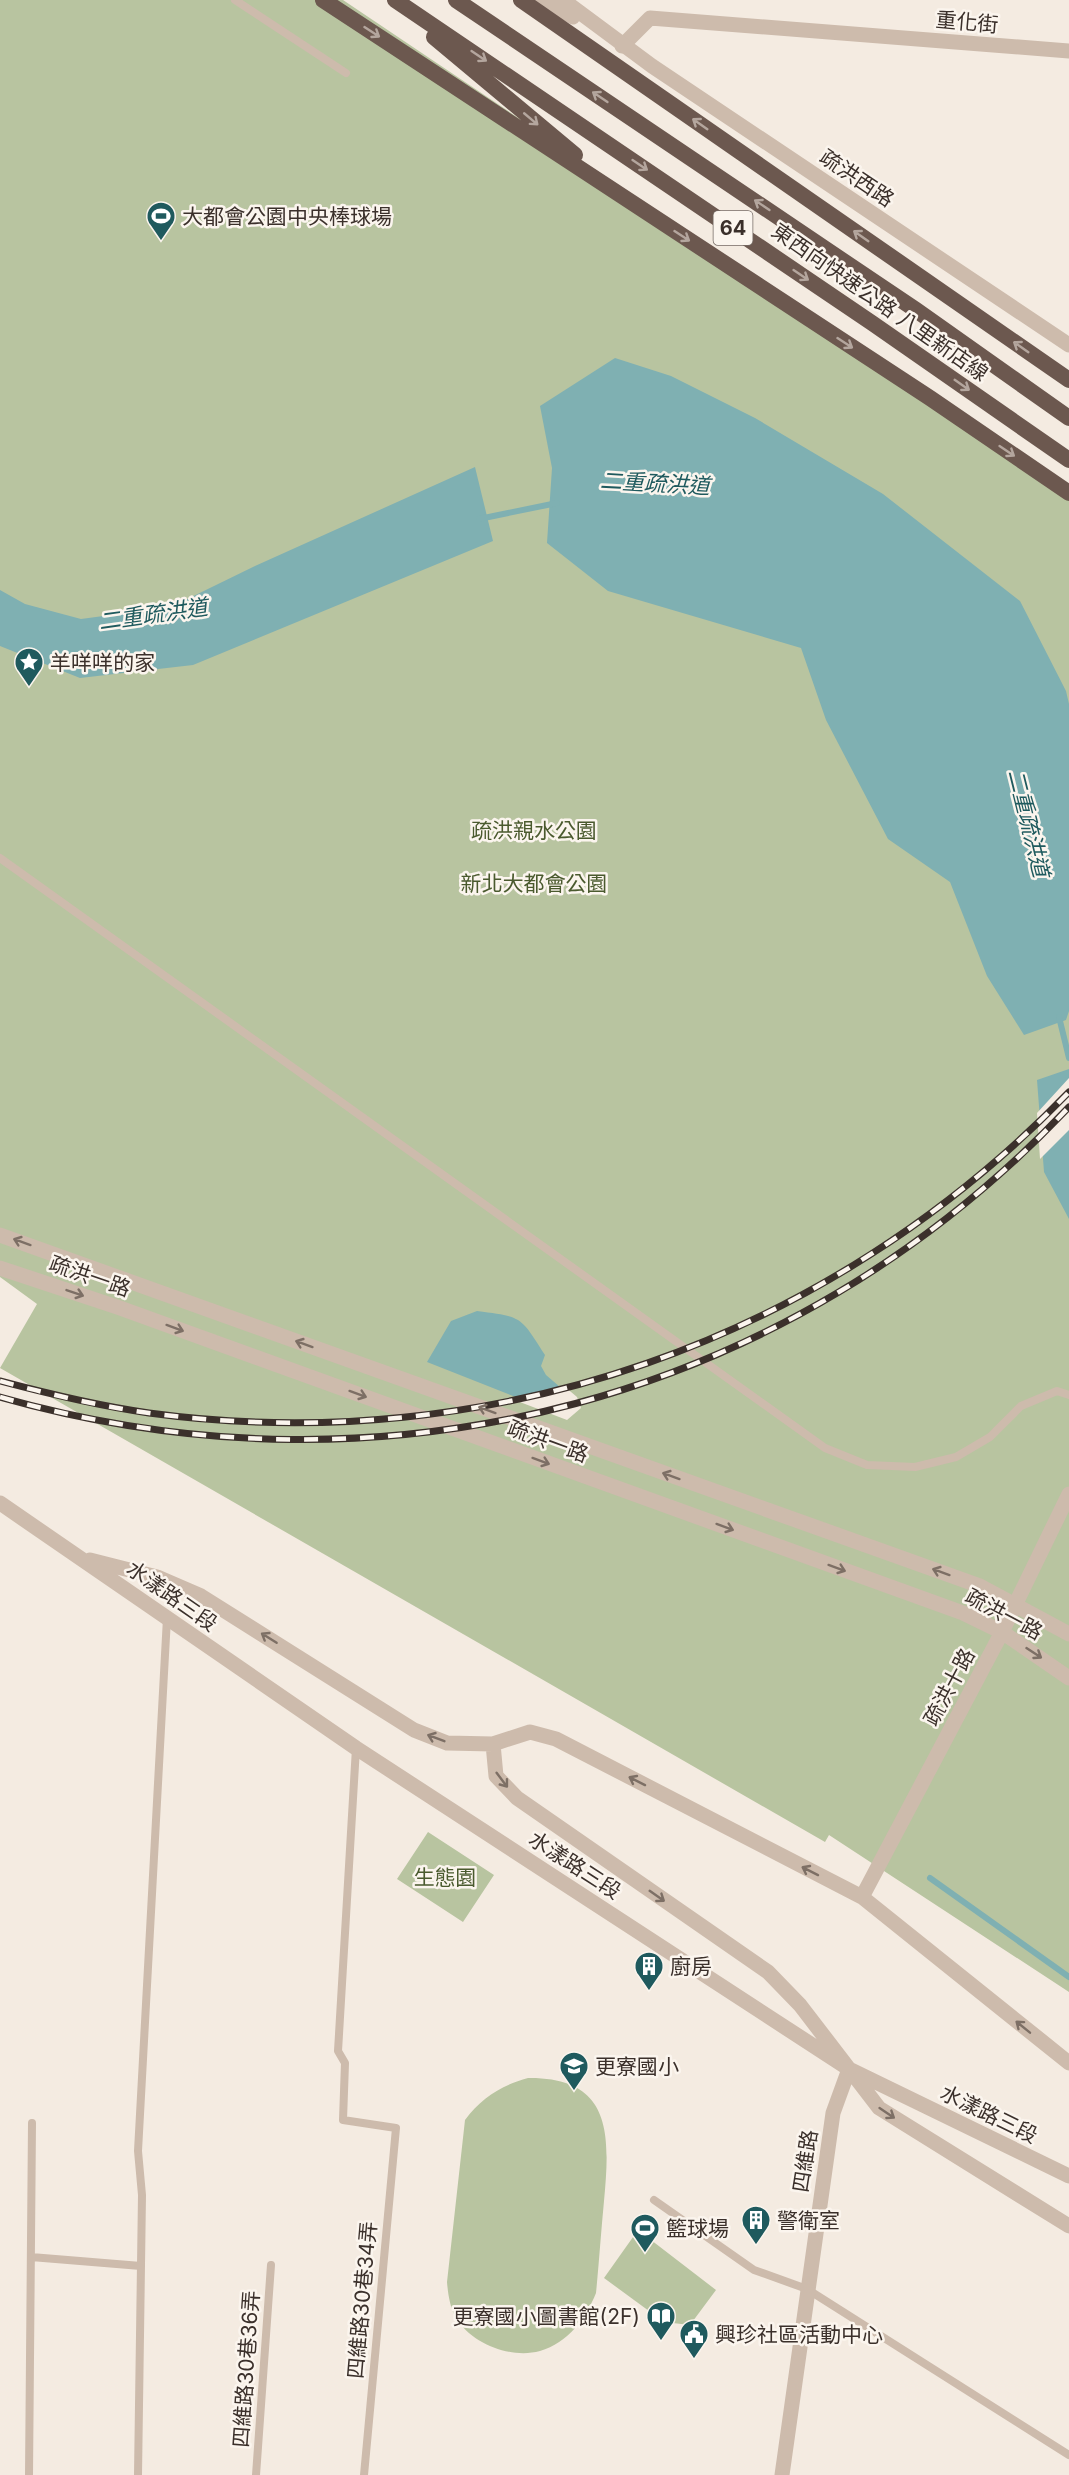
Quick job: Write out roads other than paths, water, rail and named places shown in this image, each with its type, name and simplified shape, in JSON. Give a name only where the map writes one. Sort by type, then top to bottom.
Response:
[{"type":"highway","points":[[323,0],[930,398],[1069,492]]},
{"type":"highway","points":[[390,0],[633,204]]},
{"type":"highway","name":"東西向快速公路 八里新店線","points":[[395,0],[853,310],[1069,460]]},
{"type":"highway","name":"東西向快速公路 八里新店線","points":[[456,0],[916,310],[1069,418]]},
{"type":"highway","points":[[521,0],[1069,380]]},
{"type":"street","name":"疏洪西路","points":[[542,0],[622,46],[1069,345]]},
{"type":"street","name":"疏洪西路","points":[[563,0],[622,46]]},
{"type":"street","name":"重化街","points":[[622,46],[651,18],[1069,51]]},
{"type":"street","name":"疏洪一路","points":[[0,1234],[980,1586],[1069,1634]]},
{"type":"street","name":"疏洪一路","points":[[0,1268],[120,1308],[952,1610],[1002,1632],[1069,1678]]},
{"type":"street","name":"疏洪十路","points":[[862,1898],[1016,1605],[1069,1494]]},
{"type":"street","name":"水漾路三段","points":[[0,1503],[356,1748],[849,2069],[1069,2176]]},
{"type":"street","points":[[78,1557],[157,1577],[201,1596],[414,1730],[447,1743],[493,1744],[530,1732],[556,1739],[862,1898],[1069,2063]]},
{"type":"street","points":[[493,1744],[496,1776],[517,1798],[768,1972],[800,2005],[879,2108],[1069,2226]]},
{"type":"street","name":"四維路","points":[[782,2475],[833,2113],[849,2069]]},
{"type":"lane","points":[[235,0],[346,73]]},
{"type":"lane","points":[[0,858],[825,1448],[867,1465],[915,1467],[956,1457],[990,1437],[1021,1406],[1057,1391],[1069,1395]]},
{"type":"lane","points":[[138,2475],[142,2195],[138,2151],[167,1618]]},
{"type":"lane","name":"四維路30巷34弄","points":[[356,1748],[338,2051],[345,2063],[344,2120],[396,2128],[364,2475]]},
{"type":"lane","points":[[29,2475],[32,2124]]},
{"type":"lane","points":[[654,2200],[754,2270],[807,2289],[1069,2455]]},
{"type":"lane","points":[[31,2257],[141,2266]]},
{"type":"lane","name":"四維路30巷36弄","points":[[256,2475],[271,2265]]},
{"type":"water","points":[[615,358],[671,376],[755,418],[883,494],[1020,601],[1066,691],[1069,704],[1069,1011],[1066,1020],[1024,1035],[987,976],[950,882],[888,839],[826,720],[801,648],[608,591],[547,543],[552,468],[540,406]]},
{"type":"water","points":[[475,467],[493,541],[193,665],[80,678],[0,646],[0,590],[25,604],[81,619],[171,607],[255,566]]},
{"type":"water","points":[[1069,1069],[1069,1219],[1044,1172],[1037,1080]]},
{"type":"water","points":[[477,1311],[512,1317],[525,1326],[545,1355],[541,1366],[546,1375],[574,1399],[566,1417],[427,1362],[451,1321]]},
{"type":"waterway","name":"二重疏洪道","points":[[479,519],[557,503]]},
{"type":"waterway","name":"二重疏洪道","points":[[1059,1017],[1069,1058]]},
{"type":"waterway","points":[[930,1878],[1069,1977]]},
{"type":"railway","points":[[0,1381],[74,1399],[149,1413],[277,1423],[404,1417],[527,1397],[647,1363],[762,1315],[872,1254],[974,1179],[1069,1092]]},
{"type":"railway","points":[[0,1397],[146,1428],[292,1439],[435,1431],[576,1404],[711,1357],[839,1292],[959,1208],[1069,1107]]},
{"type":"place","name":"大都會公園中央棒球場","points":[[161,242]]},
{"type":"place","name":"羊咩咩的家","points":[[29,688]]},
{"type":"place","name":"廚房","points":[[649,1992]]},
{"type":"place","name":"更寮國小","points":[[574,2092]]},
{"type":"place","name":"警衛室","points":[[756,2246]]},
{"type":"place","name":"籃球場","points":[[645,2254]]},
{"type":"place","name":"更寮國小圖書館(2F)","points":[[661,2342]]},
{"type":"place","name":"興珍社區活動中心","points":[[694,2360]]},
{"type":"park label","name":"疏洪親水公園","points":[[534,830]]},
{"type":"park label","name":"新北大都會公園","points":[[534,883]]},
{"type":"park label","name":"生態園","points":[[445,1877]]}]
